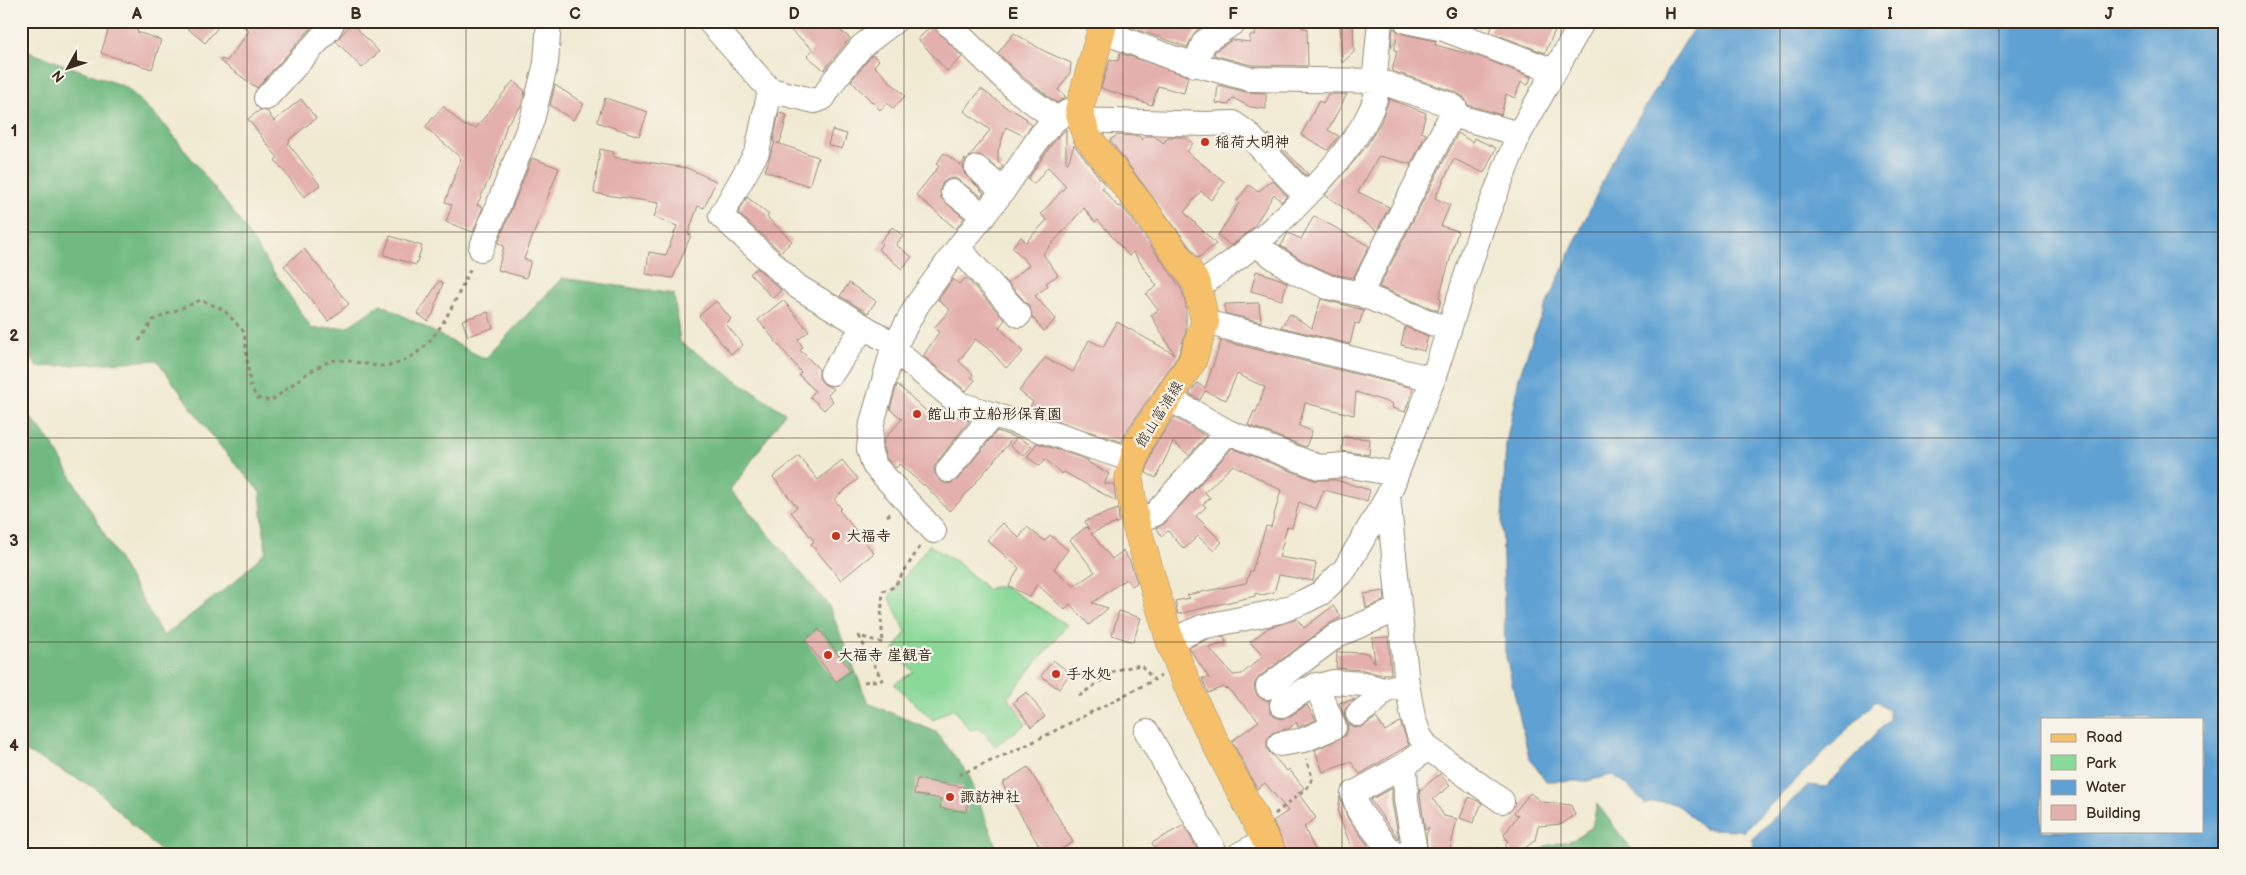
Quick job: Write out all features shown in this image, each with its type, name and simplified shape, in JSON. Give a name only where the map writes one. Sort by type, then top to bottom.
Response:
[{"type":"main road","points":[[1072,116],[1104,26]]},
{"type":"main road","name":"館山富浦線","points":[[1072,116],[1146,212],[1197,284],[1202,302],[1205,322],[1192,362],[1139,441],[1129,478],[1135,521],[1170,642],[1196,708],[1270,837]]},
{"type":"street","points":[[266,98],[329,29],[333,21]]},
{"type":"street","points":[[481,249],[532,120],[546,63],[548,21]]},
{"type":"street","points":[[709,21],[770,90],[815,101],[823,98],[835,79],[862,46],[895,21]]},
{"type":"street","points":[[945,21],[1015,89],[1072,116],[1206,124],[1233,123],[1247,133],[1306,196]]},
{"type":"street","points":[[1195,65],[1204,42],[1236,21]]},
{"type":"street","points":[[1197,284],[1206,281],[1255,244],[1306,196],[1352,145],[1367,120],[1378,91],[1378,81],[1375,74],[1380,21]]},
{"type":"street","points":[[1406,21],[1445,25],[1554,71]]},
{"type":"street","points":[[1170,642],[1202,627],[1280,611],[1322,593],[1345,569],[1388,496],[1395,474],[1434,379],[1481,230],[1520,134],[1582,21]]},
{"type":"street","points":[[1104,26],[1195,65],[1249,79],[1378,81],[1455,108],[1391,230],[1360,294]]},
{"type":"street","points":[[770,90],[757,152],[721,216],[798,287],[895,348],[960,404],[1133,460]]},
{"type":"street","points":[[1452,115],[1520,134]]},
{"type":"street","points":[[934,531],[874,464],[869,449],[872,423],[895,348],[917,306],[958,248],[1003,191],[1040,135],[1072,116]]},
{"type":"street","points":[[977,168],[1003,191]]},
{"type":"street","points":[[953,192],[984,216]]},
{"type":"street","points":[[1255,244],[1295,272],[1328,287],[1360,294],[1449,330]]},
{"type":"street","points":[[958,248],[1020,315]]},
{"type":"street","points":[[1205,322],[1434,379]]},
{"type":"street","points":[[832,373],[863,328]]},
{"type":"street","points":[[1168,398],[1228,432],[1319,467],[1346,465],[1395,474]]},
{"type":"street","points":[[948,470],[993,414]]},
{"type":"street","points":[[1135,521],[1155,514],[1228,432]]},
{"type":"street","points":[[1388,496],[1412,717],[1419,734],[1428,748],[1502,801]]},
{"type":"street","points":[[1399,609],[1337,635],[1275,696],[1305,690],[1316,685],[1350,682],[1383,690],[1407,684]]},
{"type":"street","points":[[1280,744],[1304,740],[1334,727],[1316,685]]},
{"type":"street","points":[[1358,714],[1375,701],[1383,690]]},
{"type":"street","points":[[1147,732],[1216,854]]},
{"type":"street","points":[[1393,854],[1359,811],[1352,794],[1405,765],[1428,748]]},
{"type":"street","points":[[1405,765],[1406,800],[1414,846],[1406,854]]},
{"type":"street","points":[[1240,854],[1270,837]]},
{"type":"path","points":[[139,341],[153,320],[201,300],[224,310],[244,332],[250,385],[257,398],[271,401],[313,370],[330,361],[385,366],[405,360],[424,347],[441,327],[481,249]]},
{"type":"path","points":[[864,682],[882,680],[859,636],[883,642],[881,617],[883,591],[894,587],[916,550],[934,531]]},
{"type":"path","points":[[1079,696],[1116,670],[1141,665],[1154,680]]},
{"type":"path","points":[[959,775],[1027,745],[1180,667]]},
{"type":"path","points":[[1270,837],[1310,785],[1312,776],[1306,759]]},
{"type":"green space","points":[[21,49],[126,87],[166,126],[236,216],[312,329],[347,327],[381,304],[485,359],[562,278],[674,294],[680,342],[785,413],[731,490],[829,606],[868,703],[936,732],[969,775],[999,854],[163,854],[95,788],[21,749],[21,405],[53,445],[163,636],[233,583],[266,551],[260,492],[213,438],[157,360],[37,367],[21,341]]},
{"type":"green space","points":[[929,545],[960,564],[988,590],[992,587],[1006,587],[1067,625],[1008,697],[1026,724],[995,746],[980,728],[970,730],[953,708],[933,720],[894,684],[913,672],[894,650],[906,632],[889,597]]},
{"type":"green space","points":[[1597,804],[1635,854],[1539,854],[1545,846],[1573,840],[1592,827]]},
{"type":"water","points":[[1698,21],[2225,21],[2225,854],[1750,854],[1753,843],[1751,840],[1808,785],[1826,787],[1889,720],[1889,710],[1876,701],[1743,832],[1740,830],[1703,829],[1684,810],[1672,803],[1656,802],[1645,804],[1625,783],[1612,775],[1587,781],[1546,781],[1529,758],[1505,652],[1502,518],[1506,444],[1519,377],[1538,323],[1611,163]]},
{"type":"building","points":[[111,21],[141,21],[137,32],[161,40],[152,69],[101,53]]},
{"type":"building","points":[[179,21],[223,21],[205,43]]},
{"type":"building","points":[[237,21],[317,21],[257,88],[220,61],[221,59],[227,61],[249,31]]},
{"type":"building","points":[[779,21],[817,21],[827,30],[832,24],[850,38],[824,70],[807,56],[813,49]]},
{"type":"building","points":[[1133,21],[1169,21],[1189,29],[1197,21],[1211,21],[1196,31],[1187,47],[1130,27]]},
{"type":"building","points":[[1256,21],[1302,21],[1302,28],[1307,28],[1308,66],[1251,65],[1214,55],[1215,51],[1232,40],[1250,42],[1250,35],[1255,35]]},
{"type":"building","points":[[1340,21],[1353,21],[1354,52],[1342,63]]},
{"type":"building","points":[[1494,21],[1559,21],[1545,53],[1490,32]]},
{"type":"building","points":[[352,23],[379,52],[362,68],[336,41]]},
{"type":"building","points":[[932,25],[962,57],[947,71],[918,39]]},
{"type":"building","points":[[1393,28],[1403,34],[1436,41],[1435,45],[1480,57],[1531,77],[1528,85],[1521,82],[1515,98],[1506,94],[1501,115],[1468,105],[1464,97],[1455,92],[1392,71],[1397,51],[1394,50],[1397,38],[1391,47]]},
{"type":"building","points":[[1014,33],[1044,51],[1071,63],[1070,73],[1058,90],[1066,97],[1057,103],[1024,78],[998,53]]},
{"type":"building","points":[[1120,53],[1188,76],[1184,93],[1158,86],[1152,105],[1101,88],[1110,59],[1118,61]]},
{"type":"building","points":[[872,55],[879,60],[874,66],[905,96],[893,109],[887,103],[880,110],[851,81]]},
{"type":"building","points":[[513,81],[525,91],[522,105],[507,124],[494,168],[477,205],[483,207],[473,232],[446,222],[452,205],[445,202],[461,158],[425,127],[443,106],[463,125],[476,128]]},
{"type":"building","points":[[555,85],[584,104],[573,120],[550,105]]},
{"type":"building","points":[[1218,85],[1246,92],[1266,93],[1266,109],[1250,107],[1233,98],[1228,105],[1216,103]]},
{"type":"building","points":[[981,89],[1010,110],[1027,119],[1032,125],[1024,136],[1006,127],[998,151],[998,162],[1003,166],[1000,170],[980,155],[969,157],[990,130],[964,111]]},
{"type":"building","points":[[1328,94],[1347,94],[1328,130],[1339,136],[1328,150],[1301,135],[1319,101],[1323,103]]},
{"type":"building","points":[[605,98],[648,112],[639,136],[597,122]]},
{"type":"building","points":[[301,99],[316,118],[289,140],[290,142],[288,143],[320,185],[304,197],[275,160],[278,158],[248,119],[260,110],[267,111],[274,121]]},
{"type":"building","points":[[1389,99],[1426,113],[1421,132],[1426,134],[1411,164],[1379,156],[1358,192],[1389,207],[1377,231],[1325,195],[1366,147],[1381,122]]},
{"type":"building","points":[[779,113],[787,115],[780,143],[777,143],[818,157],[809,186],[765,171],[775,142],[773,142]]},
{"type":"building","points":[[1066,129],[1066,162],[1068,163],[1074,145],[1105,185],[1102,188],[1118,207],[1121,206],[1131,218],[1174,278],[1182,290],[1186,306],[1186,331],[1178,356],[1126,432],[1122,442],[1038,415],[1029,410],[1033,402],[1019,391],[1045,358],[1073,372],[1089,340],[1103,347],[1117,322],[1174,354],[1151,315],[1158,310],[1146,294],[1157,286],[1133,252],[1129,256],[1098,220],[1095,222],[1084,208],[1043,254],[1058,275],[1046,283],[1048,286],[1035,296],[1056,319],[1044,331],[1032,317],[1029,306],[1008,283],[1029,265],[1012,247],[1021,237],[1026,242],[1047,220],[1041,214],[1066,186],[1048,167],[1034,184],[1028,179],[1052,144]]},
{"type":"building","points":[[832,130],[847,134],[842,149],[828,145]]},
{"type":"building","points":[[1458,133],[1472,142],[1474,138],[1496,148],[1484,173],[1454,159],[1435,198],[1450,205],[1441,226],[1458,231],[1439,298],[1441,299],[1438,311],[1379,287]]},
{"type":"building","points":[[1117,135],[1139,136],[1142,140],[1145,136],[1154,136],[1164,143],[1168,137],[1184,137],[1193,143],[1187,152],[1225,182],[1211,200],[1201,191],[1184,212],[1216,244],[1198,258],[1110,140]]},
{"type":"building","points":[[1268,135],[1308,174],[1306,176]]},
{"type":"building","points":[[600,149],[614,152],[613,157],[687,168],[716,181],[704,208],[698,206],[688,234],[691,235],[673,278],[646,274],[649,252],[666,255],[677,226],[654,217],[659,203],[594,193]]},
{"type":"building","points":[[944,153],[961,165],[966,160],[963,166],[964,173],[984,193],[981,196],[955,178],[948,179],[942,183],[940,190],[941,198],[964,218],[956,229],[916,195],[939,166],[936,164]]},
{"type":"building","points":[[532,158],[559,168],[524,259],[531,261],[526,278],[498,270],[504,246],[498,243]]},
{"type":"building","points":[[1272,180],[1287,196],[1281,202],[1274,194],[1253,228],[1231,246],[1218,235],[1239,203],[1237,201],[1249,185],[1258,192]]},
{"type":"building","points":[[747,197],[769,215],[767,217],[792,241],[781,252],[738,213]]},
{"type":"building","points":[[1314,216],[1369,246],[1353,278],[1332,274],[1302,260],[1281,246],[1288,233],[1301,239]]},
{"type":"building","points":[[892,227],[903,236],[896,245],[912,257],[902,269],[878,249],[882,244],[880,242]]},
{"type":"building","points":[[390,236],[422,246],[416,265],[384,255]]},
{"type":"building","points":[[304,249],[349,304],[328,321],[284,266]]},
{"type":"building","points":[[757,268],[781,290],[773,298],[750,274]]},
{"type":"building","points":[[1256,271],[1287,283],[1282,300],[1251,291]]},
{"type":"building","points":[[966,278],[1005,320],[999,327],[1023,352],[1006,368],[990,350],[975,339],[959,361],[973,374],[971,377],[975,380],[966,391],[923,356],[939,332],[934,328],[950,310],[938,300],[953,279],[959,284]]},
{"type":"building","points":[[439,281],[443,283],[433,314],[428,321],[418,314]]},
{"type":"building","points":[[849,283],[876,301],[868,313],[840,296]]},
{"type":"building","points":[[1321,299],[1364,310],[1359,324],[1355,323],[1350,344],[1281,327],[1290,314],[1312,328]]},
{"type":"building","points":[[783,300],[809,331],[798,340],[803,347],[800,350],[819,369],[819,378],[824,384],[834,389],[828,395],[833,401],[824,410],[810,397],[815,391],[799,375],[801,372],[758,320]]},
{"type":"building","points":[[716,301],[731,319],[726,324],[743,345],[731,354],[699,316]]},
{"type":"building","points":[[1259,303],[1261,322],[1225,313],[1225,304]]},
{"type":"building","points":[[488,312],[493,328],[468,336],[462,320]]},
{"type":"building","points":[[1405,327],[1428,336],[1424,351],[1401,345]]},
{"type":"building","points":[[1218,340],[1413,389],[1405,412],[1392,408],[1393,404],[1356,392],[1354,415],[1305,403],[1299,426],[1312,431],[1306,447],[1248,425],[1254,411],[1256,412],[1265,387],[1237,374],[1226,400],[1205,391],[1200,400],[1189,394],[1197,383],[1205,388],[1221,342]]},
{"type":"building","points":[[897,384],[938,422],[948,412],[969,421],[934,468],[935,474],[940,481],[946,484],[958,479],[997,431],[1014,437],[960,501],[949,511],[924,484],[899,464],[896,468],[886,458],[883,448],[884,439],[902,419],[890,409]]},
{"type":"building","points":[[1174,417],[1206,436],[1189,455],[1173,442],[1156,478],[1146,473],[1153,448]]},
{"type":"building","points":[[1017,437],[1032,446],[1024,456],[1010,446]]},
{"type":"building","points":[[1343,437],[1370,439],[1369,455],[1342,451]]},
{"type":"building","points":[[1037,443],[1088,460],[1088,462],[1109,474],[1104,484],[1114,484],[1116,501],[1064,472],[1062,474],[1045,459],[1040,466],[1027,457]]},
{"type":"building","points":[[1232,448],[1314,480],[1335,480],[1370,490],[1367,501],[1324,490],[1316,509],[1299,502],[1292,528],[1287,527],[1279,557],[1316,563],[1313,581],[1279,575],[1274,592],[1262,595],[1255,593],[1255,596],[1178,614],[1175,601],[1190,598],[1187,595],[1246,583],[1250,571],[1252,571],[1266,526],[1271,527],[1281,490],[1233,465],[1205,492],[1210,498],[1203,504],[1206,507],[1196,516],[1222,542],[1214,551],[1198,536],[1184,549],[1168,531],[1162,536],[1156,528],[1165,523]]},
{"type":"building","points":[[799,456],[818,480],[842,460],[858,479],[834,499],[841,508],[839,510],[874,553],[841,580],[811,544],[814,541],[791,512],[797,507],[773,477]]},
{"type":"building","points":[[1118,509],[1119,522],[1091,533],[1112,559],[1123,551],[1130,561],[1137,583],[1132,586],[1126,579],[1092,603],[1108,608],[1089,625],[1070,604],[1065,610],[1037,584],[1030,597],[1009,586],[1019,568],[987,540],[1003,523],[1019,538],[1027,527],[1045,541],[1050,535],[1068,550],[1054,569],[1074,586],[1095,572],[1070,540],[1086,527],[1089,530],[1085,521]]},
{"type":"building","points":[[1384,591],[1385,600],[1366,608],[1364,594]]},
{"type":"building","points":[[1333,606],[1341,617],[1260,676],[1255,682],[1254,689],[1257,695],[1269,701],[1270,712],[1275,717],[1282,719],[1289,717],[1307,705],[1316,720],[1298,727],[1296,722],[1290,728],[1272,733],[1267,740],[1269,752],[1287,771],[1289,769],[1304,788],[1298,793],[1316,818],[1304,827],[1317,854],[1288,854],[1273,821],[1288,811],[1265,783],[1257,789],[1232,741],[1259,721],[1227,688],[1223,687],[1208,693],[1202,678],[1209,678],[1189,648],[1206,640],[1224,636],[1226,643],[1209,648],[1233,675],[1242,674],[1263,656],[1250,642],[1268,628],[1297,619],[1304,628]]},
{"type":"building","points":[[1119,611],[1141,618],[1133,642],[1112,635]]},
{"type":"building","name":"大福寺 崖観音","points":[[819,629],[851,671],[836,682],[805,640]]},
{"type":"building","points":[[1388,637],[1391,674],[1377,674],[1364,670],[1336,668],[1337,652],[1367,653],[1375,663],[1372,638]]},
{"type":"building","name":"手水処","points":[[1053,660],[1070,673],[1059,689],[1041,676]]},
{"type":"building","points":[[1027,692],[1045,717],[1031,727],[1013,702]]},
{"type":"building","points":[[1355,699],[1345,709],[1344,715],[1339,703]]},
{"type":"building","points":[[1376,718],[1385,731],[1400,722],[1409,745],[1360,774],[1351,762],[1323,772],[1315,750],[1345,736],[1348,729],[1347,723],[1353,727],[1360,728]]},
{"type":"building","points":[[1028,767],[1073,842],[1053,854],[1044,854],[1002,783]]},
{"type":"building","points":[[1440,774],[1450,786],[1433,799],[1444,816],[1457,819],[1449,854],[1425,854],[1427,848],[1426,836],[1429,827],[1425,830],[1419,788],[1420,790]]},
{"type":"building","name":"諏訪神社","points":[[917,779],[963,787],[962,794],[969,795],[966,812],[940,808],[941,799],[914,794]]},
{"type":"building","points":[[1392,788],[1392,802],[1399,839],[1370,800]]},
{"type":"building","points":[[1530,793],[1542,802],[1571,805],[1575,815],[1562,824],[1538,826],[1535,840],[1518,854],[1514,854],[1505,845],[1508,842],[1504,835],[1518,815],[1514,813]]},
{"type":"building","points":[[1340,796],[1348,819],[1368,845],[1354,854],[1338,813]]},
{"type":"building","points":[[1469,797],[1482,803],[1473,823],[1460,818]]},
{"type":"building","points":[[1184,825],[1200,854],[1158,854],[1152,843]]},
{"type":"place","name":"稲荷大明神","points":[[1205,142]]},
{"type":"place","name":"館山市立船形保育園","points":[[917,414]]},
{"type":"place","name":"大福寺","points":[[836,536]]},
{"type":"place","name":"大福寺 崖観音","points":[[828,655]]},
{"type":"place","name":"手水処","points":[[1056,674]]},
{"type":"place","name":"諏訪神社","points":[[950,797]]}]
